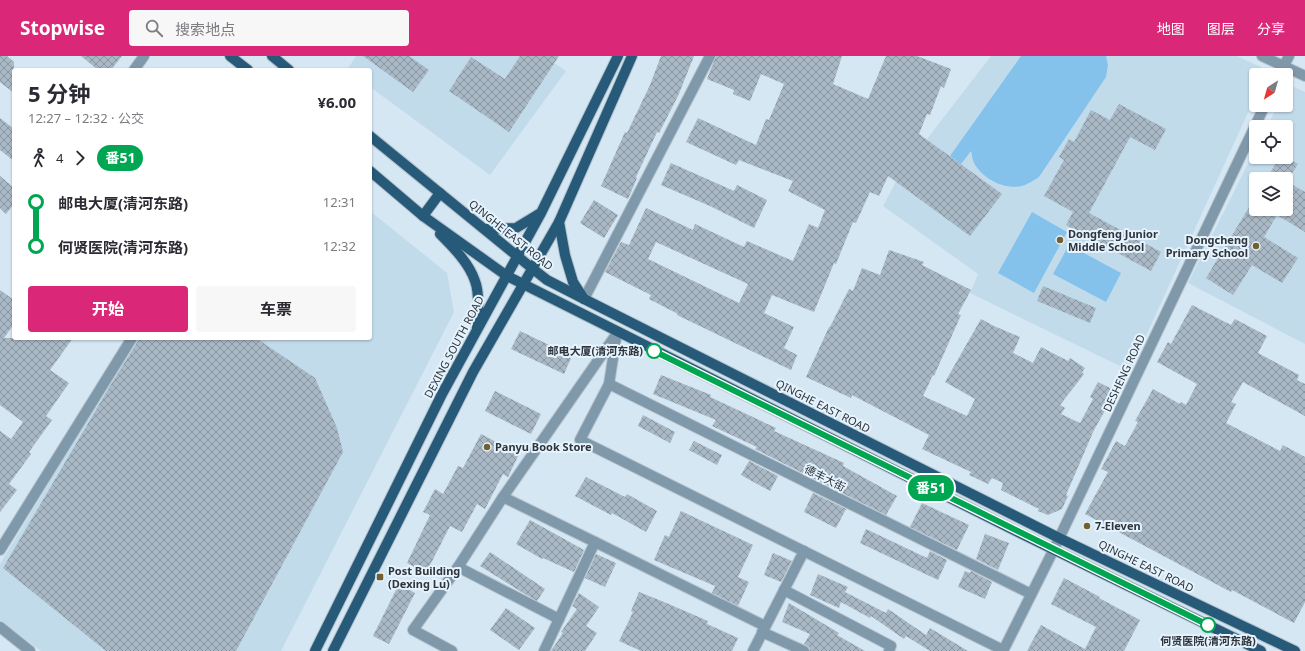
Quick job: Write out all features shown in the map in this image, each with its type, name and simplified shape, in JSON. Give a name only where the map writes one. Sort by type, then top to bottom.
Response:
[{"type":"main road","points":[[230,56],[245,68]]},
{"type":"main road","points":[[272,56],[287,68]]},
{"type":"main road","name":"DEXING SOUTH ROAD","points":[[315,651],[442,394],[541,213],[618,56]]},
{"type":"main road","points":[[333,651],[474,372],[559,222],[632,56]]},
{"type":"main road","name":"QINGHE EAST ROAD","points":[[372,138],[547,280],[1059,538],[1295,651]]},
{"type":"main road","points":[[372,173],[423,216],[506,276],[1261,651]]},
{"type":"main road","points":[[423,216],[440,193]]},
{"type":"main road","points":[[485,229],[516,228],[541,213]]},
{"type":"main road","points":[[423,216],[452,247],[466,266],[475,282],[478,303],[477,330]]},
{"type":"main road","points":[[559,222],[565,255],[573,282],[584,299]]},
{"type":"street","points":[[135,68],[144,56]]},
{"type":"street","points":[[584,299],[710,56]]},
{"type":"street","points":[[1262,56],[1278,68]]},
{"type":"street","points":[[1282,68],[1289,56]]},
{"type":"street","points":[[1293,73],[1305,76]]},
{"type":"street","name":"DESHENG ROAD","points":[[1003,651],[1054,549],[1262,112]]},
{"type":"street","points":[[617,332],[609,384],[580,440],[1003,651]]},
{"type":"street","points":[[452,651],[413,630],[458,567],[617,332]]},
{"type":"street","points":[[0,550],[131,340]]},
{"type":"street","name":"德丰大街","points":[[609,384],[1031,594]]},
{"type":"street","points":[[504,497],[595,542],[804,651]]},
{"type":"street","points":[[544,651],[595,542]]},
{"type":"street","points":[[753,651],[804,551]]},
{"type":"street","points":[[458,567],[559,619]]},
{"type":"street","points":[[784,590],[892,646],[889,651]]},
{"type":"street","points":[[0,627],[30,651]]},
{"type":"street","points":[[0,636],[19,651]]},
{"type":"shaded area","points":[[356,56],[544,56],[566,71],[490,175],[372,88],[372,68],[348,68]]},
{"type":"shaded area","name":"Dongfeng Junior Middle School","points":[[991,56],[1237,56],[1263,68],[1249,68],[1249,110],[1130,371],[970,293],[978,274],[883,206],[900,174]]},
{"type":"shaded area","points":[[1021,56],[1106,56],[1108,65],[1106,77],[1039,177],[1022,186],[1015,187],[1001,185],[983,174],[974,163],[971,151],[961,164],[950,156]]},
{"type":"shaded area","name":"Dongcheng Primary School","points":[[1293,86],[1305,92],[1305,344],[1188,283],[1249,162],[1249,164],[1293,164],[1293,120],[1270,120],[1274,112],[1293,112]]},
{"type":"shaded area","points":[[1032,212],[1067,232],[1034,293],[998,273]]},
{"type":"shaded area","points":[[372,213],[447,273],[454,312],[281,651],[41,651],[0,620],[0,564],[136,340],[372,340]]},
{"type":"shaded area","points":[[1069,245],[1121,273],[1106,302],[1053,274]]},
{"type":"building","points":[[0,56],[7,56],[14,62],[14,68],[12,68],[12,91],[0,82]]},
{"type":"building","points":[[81,56],[122,56],[113,68],[96,68]]},
{"type":"building","points":[[363,56],[409,56],[429,70],[413,92]]},
{"type":"building","points":[[520,56],[559,56],[509,132],[449,91],[471,57],[505,79]]},
{"type":"building","points":[[661,56],[694,56],[678,96],[659,133],[657,132],[636,177],[637,178],[628,199],[601,186],[625,132],[627,133],[650,85]]},
{"type":"building","points":[[716,56],[842,56],[833,84],[868,99],[886,56],[917,56],[951,69],[944,88],[941,86],[930,115],[927,114],[919,134],[1002,194],[970,236],[888,176],[879,196],[870,192],[856,223],[853,222],[814,312],[772,295],[764,313],[794,327],[784,348],[797,355],[791,370],[677,315],[678,314],[649,299],[651,295],[605,272],[621,242],[629,245],[646,208],[693,230],[695,224],[744,247],[747,241],[793,261],[809,224],[818,228],[825,210],[788,191],[793,181],[739,160],[736,165],[686,142],[698,118],[756,145],[766,119],[769,120],[784,84],[761,74],[750,101],[733,94],[734,90],[707,79]],"holes":[[[656,242],[748,284],[739,303],[648,259]]]},
{"type":"building","points":[[1119,104],[1166,129],[1155,150],[1130,137],[1089,213],[1161,252],[1151,271],[1066,225],[1073,212],[1044,196],[1064,160],[1059,157],[1069,139],[1074,142],[1091,110],[1110,120]]},
{"type":"building","points":[[0,118],[12,127],[12,159],[0,150]]},
{"type":"building","points":[[1293,161],[1298,164],[1293,172],[1270,172],[1276,164],[1293,164]]},
{"type":"building","points":[[671,163],[734,191],[737,185],[767,200],[754,228],[710,206],[661,185]]},
{"type":"building","points":[[0,176],[12,186],[12,206],[6,214],[0,208]]},
{"type":"building","points":[[1293,185],[1305,192],[1305,232],[1279,216],[1293,216]]},
{"type":"building","points":[[594,200],[618,215],[604,238],[580,223]]},
{"type":"building","points":[[1249,207],[1249,216],[1276,216],[1264,237],[1298,258],[1282,283],[1252,265],[1233,295],[1206,278]]},
{"type":"building","points":[[889,250],[924,262],[922,265],[971,290],[958,314],[961,315],[934,376],[933,375],[923,396],[967,416],[975,399],[945,382],[981,319],[1020,337],[1013,353],[1033,363],[1041,347],[1068,361],[1070,358],[1085,368],[1082,373],[1084,374],[1060,405],[1065,408],[1061,414],[1080,423],[1093,399],[1090,397],[1098,382],[1116,391],[1094,430],[1066,495],[1068,496],[1062,509],[1048,515],[1038,511],[1039,509],[1001,490],[1003,483],[992,478],[988,484],[969,475],[971,472],[922,449],[929,435],[852,395],[851,398],[806,377],[829,327],[849,289],[853,291],[862,268],[880,275]]},
{"type":"building","points":[[1043,286],[1096,308],[1090,323],[1037,301]]},
{"type":"building","points":[[0,290],[12,299],[12,327],[4,338],[12,338],[12,340],[72,340],[50,370],[69,383],[46,416],[52,420],[29,452],[31,454],[9,484],[17,490],[0,512],[0,431],[11,439],[23,422],[0,405]]},
{"type":"building","points":[[1192,305],[1231,325],[1235,319],[1267,336],[1258,353],[1299,375],[1297,380],[1305,384],[1305,416],[1243,382],[1231,402],[1236,404],[1226,423],[1280,451],[1283,445],[1305,457],[1305,602],[1294,623],[1232,590],[1231,592],[1085,514],[1108,472],[1101,469],[1116,441],[1125,446],[1138,422],[1135,421],[1153,389],[1180,404],[1181,402],[1186,405],[1197,384],[1157,362],[1168,342],[1171,344]]},
{"type":"building","points":[[520,331],[572,356],[564,374],[511,349]]},
{"type":"building","points":[[259,340],[315,378],[337,428],[343,452],[236,651],[106,651],[3,568],[138,341]]},
{"type":"building","points":[[661,375],[711,395],[710,397],[776,428],[774,431],[844,463],[843,466],[897,496],[886,515],[755,449],[757,447],[712,426],[716,420],[653,394]]},
{"type":"building","points":[[495,391],[541,414],[531,434],[485,411]]},
{"type":"building","points":[[643,415],[675,432],[670,443],[638,426]]},
{"type":"building","points":[[481,434],[519,454],[508,477],[503,474],[485,509],[477,504],[462,532],[450,526],[426,573],[407,563],[430,515],[423,512],[435,489],[443,494],[458,466],[463,468]]},
{"type":"building","points":[[694,441],[722,455],[717,465],[689,450]]},
{"type":"building","points":[[749,461],[778,476],[770,491],[741,475]]},
{"type":"building","points":[[586,477],[625,497],[627,494],[657,511],[646,532],[612,513],[611,515],[575,496]]},
{"type":"building","points":[[813,493],[846,509],[836,528],[804,512]]},
{"type":"building","points":[[922,503],[969,525],[957,550],[910,527]]},
{"type":"building","points":[[681,511],[753,545],[738,577],[749,582],[738,606],[712,593],[715,586],[654,560],[665,535],[669,537]]},
{"type":"building","points":[[530,520],[584,550],[574,572],[543,558],[542,559],[516,544]]},
{"type":"building","points":[[866,529],[927,558],[930,551],[947,560],[938,580],[860,543]]},
{"type":"building","points":[[985,534],[1009,543],[998,570],[976,559]]},
{"type":"building","points":[[490,552],[545,589],[537,601],[480,566]]},
{"type":"building","points":[[773,553],[792,561],[781,582],[764,575]]},
{"type":"building","points":[[596,554],[616,563],[605,587],[585,578]]},
{"type":"building","points":[[965,571],[970,573],[971,571],[992,582],[985,599],[958,587]]},
{"type":"building","points":[[818,574],[848,587],[845,592],[886,613],[888,609],[926,635],[930,628],[968,651],[930,651],[906,636],[904,639],[871,616],[870,618],[841,602],[839,608],[810,595]]},
{"type":"building","points":[[1064,578],[1140,620],[1124,651],[1027,651],[1041,625],[1085,649],[1096,627],[1051,604]]},
{"type":"building","points":[[399,584],[415,593],[389,644],[373,636]]},
{"type":"building","points":[[639,592],[708,621],[707,624],[738,638],[732,651],[641,651],[619,641],[633,612],[631,611]]},
{"type":"building","points":[[579,593],[599,607],[586,626],[597,633],[585,651],[551,651],[563,633],[561,632],[577,609],[572,606]]},
{"type":"building","points":[[789,603],[839,633],[837,635],[865,651],[810,651],[809,647],[804,644],[810,634],[782,622]]},
{"type":"building","points":[[506,608],[535,628],[519,650],[490,630]]},
{"type":"bus line","name":"番51","points":[[654,351],[1208,625]]},
{"type":"place","name":"Dongfeng Junior Middle School","points":[[1060,240]]},
{"type":"place","name":"Dongcheng Primary School","points":[[1256,246]]},
{"type":"place","name":"邮电大厦(清河东路)","points":[[654,351]]},
{"type":"place","name":"Panyu Book Store","points":[[487,447]]},
{"type":"place","name":"7-Eleven","points":[[1087,526]]},
{"type":"place","name":"Post Building (Dexing Lu)","points":[[380,577]]},
{"type":"place","name":"何贤医院(清河东路)","points":[[1208,625]]}]
